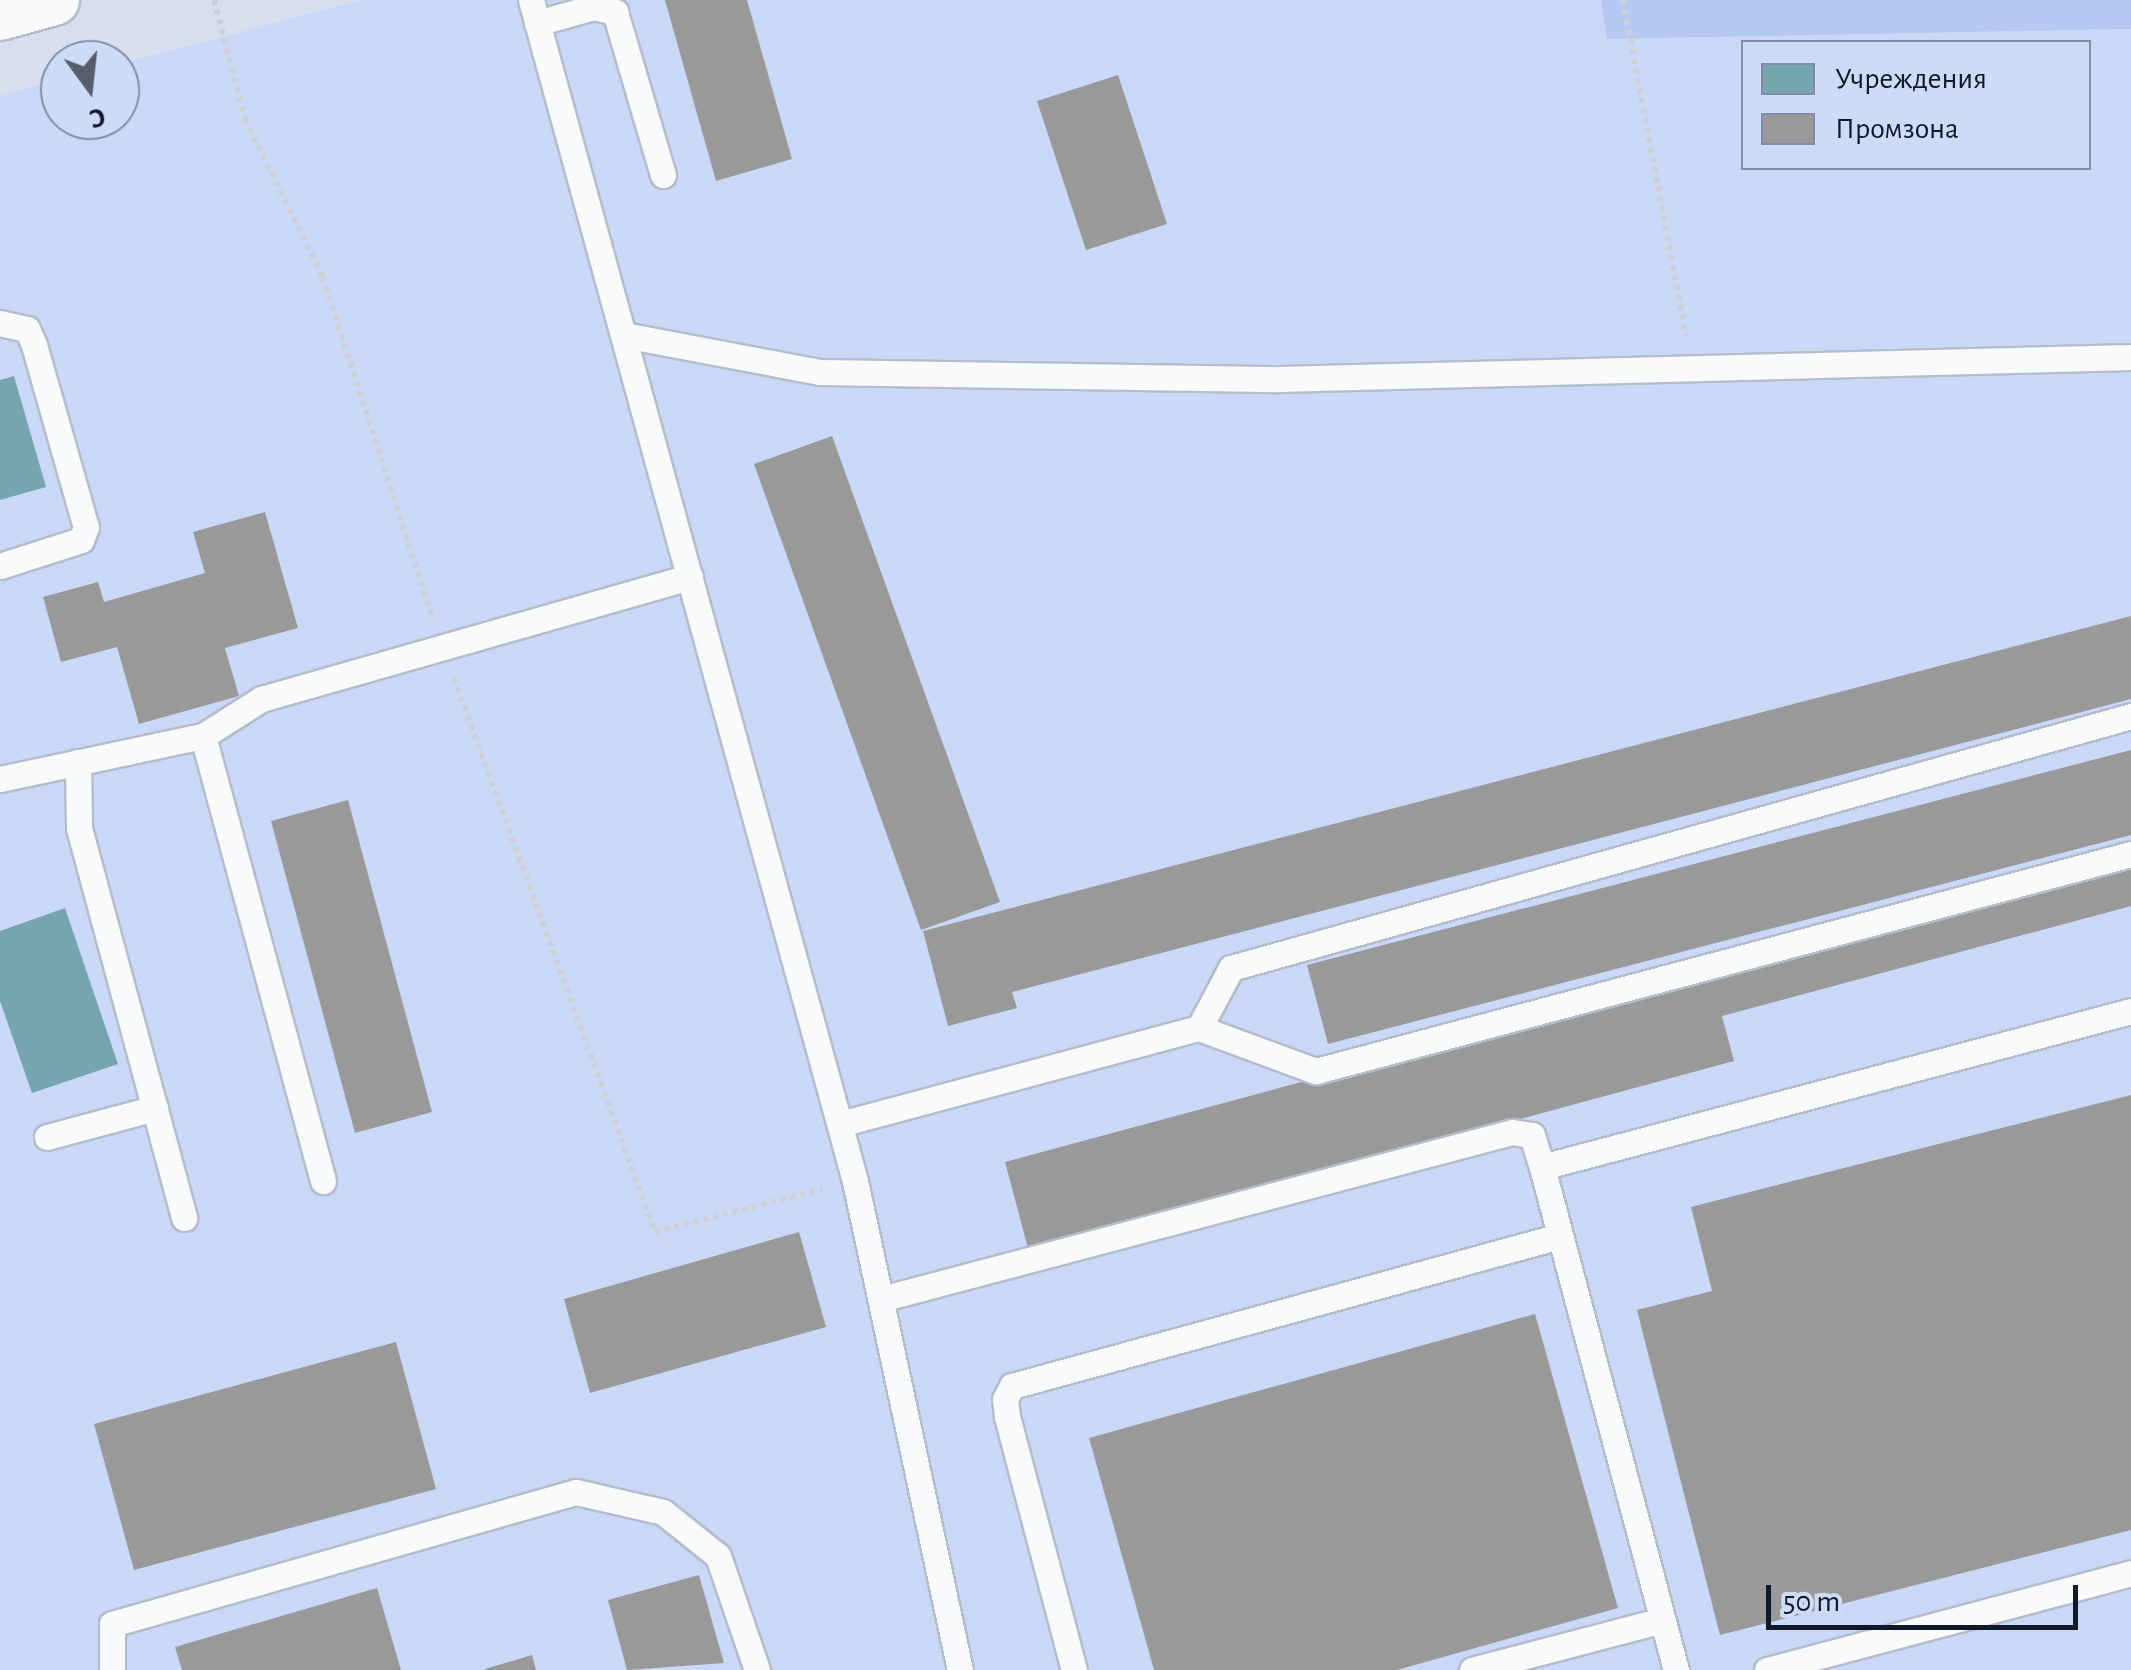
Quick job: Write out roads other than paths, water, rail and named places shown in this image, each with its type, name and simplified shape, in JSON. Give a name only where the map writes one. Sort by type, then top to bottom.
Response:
[{"type":"street","points":[[0,15],[54,0]]},
{"type":"lane","points":[[664,175],[615,12],[594,7],[534,12],[855,1181],[960,1670]]},
{"type":"lane","points":[[0,322],[27,328],[34,344],[86,527],[81,540],[0,566]]},
{"type":"lane","points":[[624,335],[820,372],[1279,379],[2131,357]]},
{"type":"lane","points":[[0,778],[203,736],[261,699],[442,644],[690,577]]},
{"type":"lane","points":[[1199,1028],[1231,968],[2131,716]]},
{"type":"lane","points":[[203,736],[323,1181]]},
{"type":"lane","points":[[78,762],[80,828],[184,1218]]},
{"type":"lane","points":[[840,1124],[1199,1028],[1316,1071],[2131,854]]},
{"type":"lane","points":[[1542,1167],[2131,1011]]},
{"type":"lane","points":[[47,1137],[155,1108]]},
{"type":"lane","points":[[880,1299],[1512,1132],[1532,1135],[1676,1670]]},
{"type":"lane","points":[[1074,1670],[1007,1417],[1005,1399],[1012,1386],[1560,1236]]},
{"type":"lane","points":[[112,1670],[112,1624],[576,1492],[664,1512],[718,1556],[757,1670]]},
{"type":"lane","points":[[1767,1670],[2131,1573]]},
{"type":"lane","points":[[1472,1670],[1662,1620]]}]
